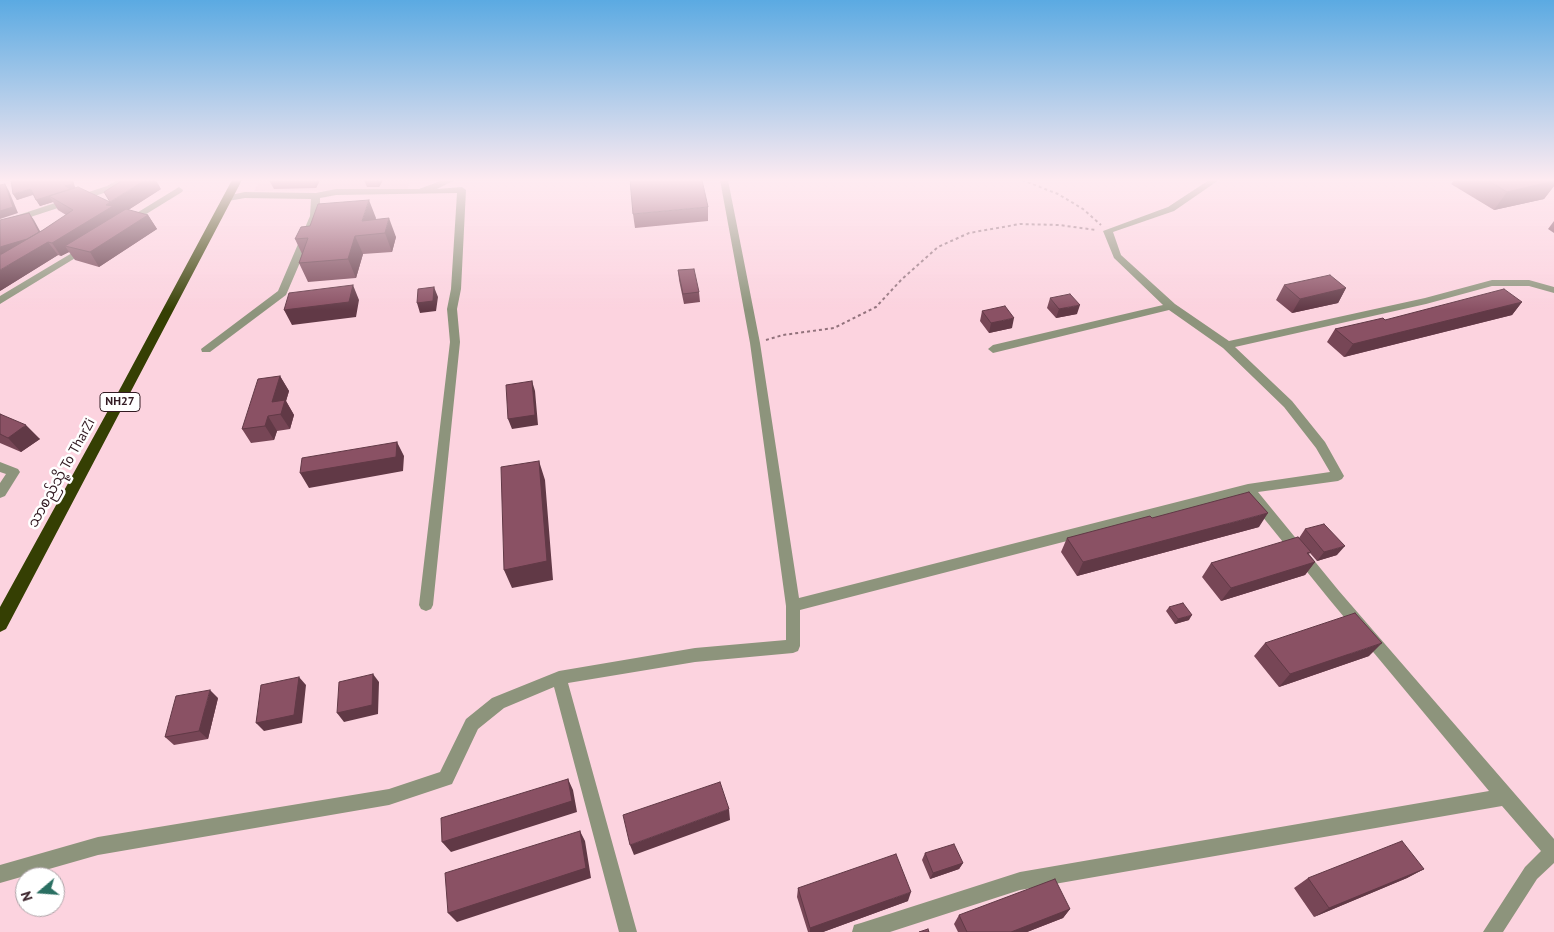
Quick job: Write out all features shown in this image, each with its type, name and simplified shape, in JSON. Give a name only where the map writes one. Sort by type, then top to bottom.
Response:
[{"type":"highway","name":"သာစည်သို့ To TharZi","points":[[0,624],[214,223]]},
{"type":"street","points":[[206,349],[282,293],[312,223]]},
{"type":"street","points":[[426,606],[455,342],[452,309],[456,289],[460,223]]},
{"type":"street","points":[[0,874],[98,846],[389,797],[446,778],[472,724],[498,702],[559,678],[695,655],[793,646],[793,606],[755,343],[732,223]]},
{"type":"street","points":[[793,606],[1248,489],[1338,476],[1321,445],[1288,404],[1226,345],[1171,306],[1117,256],[1108,231],[1129,223]]},
{"type":"street","points":[[0,301],[98,240]]},
{"type":"street","points":[[1226,345],[1426,301],[1492,283],[1528,283],[1554,290]]},
{"type":"street","points":[[993,349],[1171,306]]},
{"type":"street","points":[[0,468],[14,472],[0,492]]},
{"type":"street","points":[[1248,489],[1334,596],[1553,851],[1531,873],[1492,932]]},
{"type":"street","points":[[559,678],[628,932]]},
{"type":"street","points":[[861,932],[1020,881],[1505,796]]},
{"type":"path","points":[[1099,223],[1108,231]]},
{"type":"path","points":[[755,343],[783,335],[834,328],[876,307],[902,279],[938,247],[969,233],[1020,224],[1059,225],[1108,231]]},
{"type":"building","points":[[0,223],[35,223],[39,232],[27,239],[0,247]]},
{"type":"building","points":[[53,223],[84,223],[52,243],[48,242],[0,270],[0,255]]},
{"type":"building","points":[[102,223],[135,223],[90,252],[65,246]]},
{"type":"building","points":[[311,223],[388,223],[385,233],[355,236],[348,259],[299,263],[308,238],[295,239],[301,227],[310,226]]},
{"type":"building","points":[[694,269],[699,292],[683,294],[678,270]]},
{"type":"building","points":[[1330,275],[1346,288],[1300,299],[1284,285]]},
{"type":"building","points":[[353,285],[349,302],[284,310],[289,293]]},
{"type":"building","points":[[434,287],[433,301],[417,303],[418,289]]},
{"type":"building","points":[[1504,289],[1522,302],[1353,344],[1335,329],[1383,318],[1385,320]]},
{"type":"building","points":[[1070,294],[1080,305],[1059,309],[1050,298]]},
{"type":"building","points":[[1005,306],[1014,318],[991,323],[982,311]]},
{"type":"building","points":[[280,376],[272,402],[285,400],[281,414],[268,416],[265,426],[242,429],[258,379]]},
{"type":"building","points":[[532,381],[535,415],[508,419],[506,385]]},
{"type":"building","points":[[0,414],[26,425],[8,438],[0,434]]},
{"type":"building","points":[[397,442],[396,457],[300,473],[302,458]]},
{"type":"building","points":[[539,461],[547,561],[504,570],[501,467]]},
{"type":"building","points":[[1249,492],[1268,513],[1083,562],[1067,538],[1150,516],[1152,518]]},
{"type":"building","points":[[1324,524],[1345,546],[1324,552],[1305,529]]},
{"type":"building","points":[[1298,537],[1311,552],[1307,553],[1315,562],[1231,588],[1211,563]]},
{"type":"building","points":[[1183,603],[1192,615],[1178,619],[1169,607]]},
{"type":"building","points":[[1355,613],[1382,643],[1290,674],[1265,643]]},
{"type":"building","points":[[373,674],[372,705],[337,713],[339,682]]},
{"type":"building","points":[[299,677],[294,715],[256,723],[261,685]]},
{"type":"building","points":[[210,690],[199,731],[165,737],[176,696]]},
{"type":"building","points":[[568,779],[572,801],[442,842],[441,818]]},
{"type":"building","points":[[720,782],[729,809],[630,845],[623,815]]},
{"type":"building","points":[[580,831],[586,868],[448,913],[445,873]]},
{"type":"building","points":[[1402,841],[1424,869],[1329,908],[1308,878]]},
{"type":"building","points":[[954,844],[963,863],[933,873],[925,853]]},
{"type":"building","points":[[896,854],[911,892],[810,928],[798,888]]},
{"type":"building","points":[[1055,879],[1070,909],[1011,932],[967,932],[959,915]]}]
